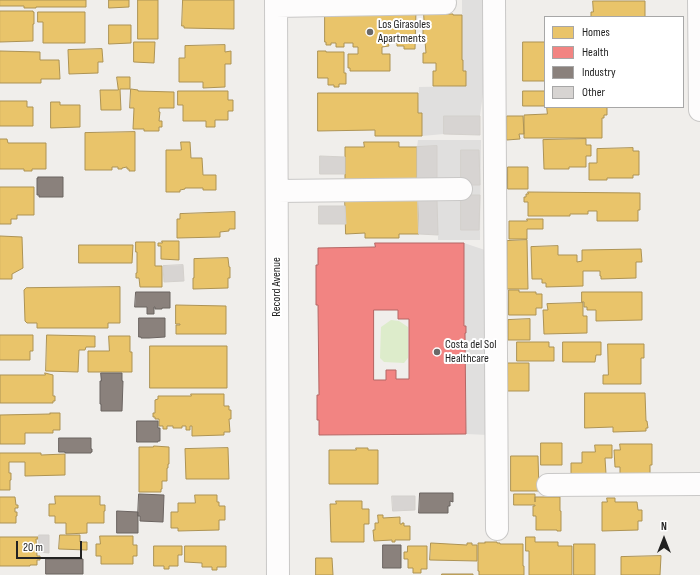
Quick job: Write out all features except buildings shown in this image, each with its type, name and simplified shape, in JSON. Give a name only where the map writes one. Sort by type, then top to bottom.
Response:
[{"type":"street","points":[[494,0],[489,97],[497,529]]},
{"type":"street","points":[[699,0],[700,110]]},
{"type":"street","points":[[276,3],[445,3]]},
{"type":"street","name":"Record Avenue","points":[[276,3],[278,575]]},
{"type":"street","points":[[277,191],[461,189]]},
{"type":"street","points":[[548,485],[700,484]]},
{"type":"green space","points":[[391,320],[399,321],[408,327],[408,358],[404,363],[384,362],[380,358],[381,327]]},
{"type":"shaded area","points":[[462,0],[483,0],[484,86],[480,116],[480,135],[444,134],[422,136],[422,113],[418,113],[419,87],[466,86],[466,71],[463,71],[462,60]]},
{"type":"shaded area","points":[[418,140],[481,140],[480,240],[438,240],[438,235],[417,180]]},
{"type":"shaded area","points":[[464,243],[485,250],[488,435],[466,434]]},
{"type":"place","name":"Los Girasoles Apartments","points":[[370,32]]},
{"type":"place","name":"Costa del Sol Healthcare","points":[[437,352]]}]
